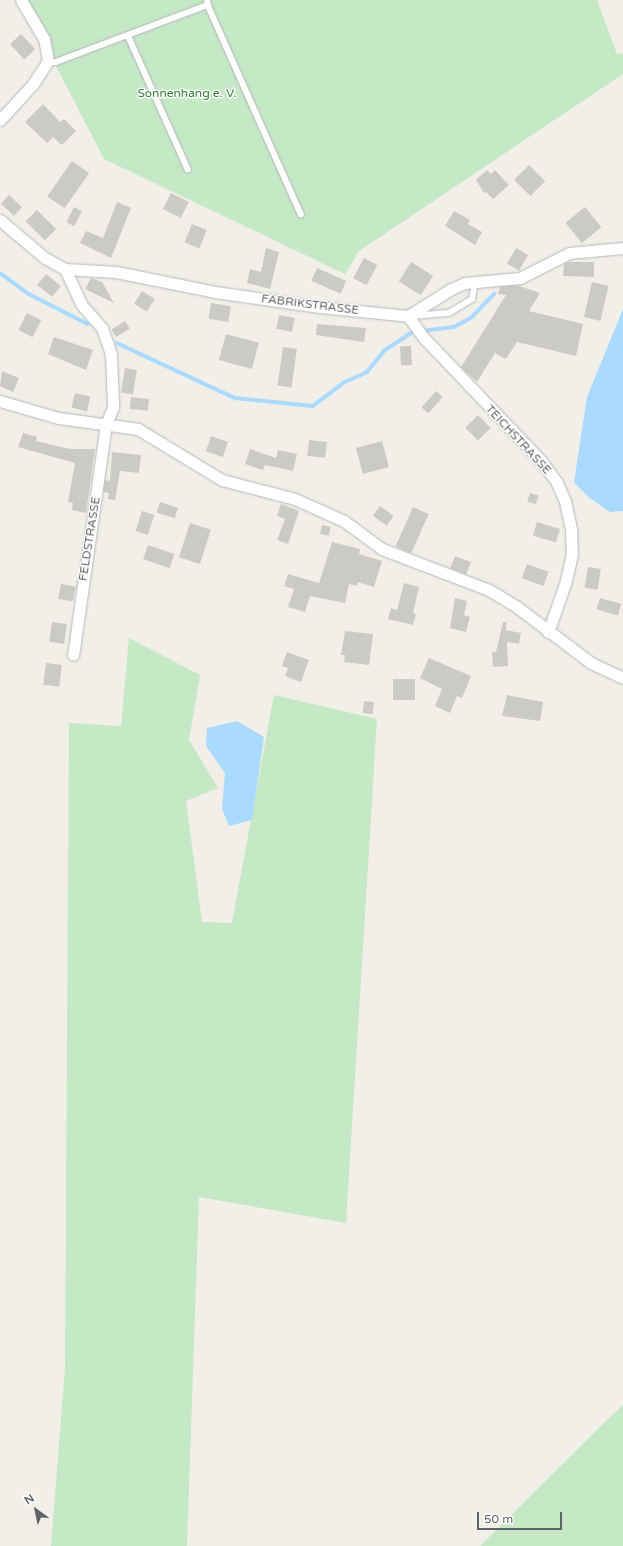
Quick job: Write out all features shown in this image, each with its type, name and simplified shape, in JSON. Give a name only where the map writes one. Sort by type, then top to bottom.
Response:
[{"type":"street","points":[[0,120],[32,84],[47,62],[44,39],[21,0]]},
{"type":"street","name":"FABRIKSTRASSE","points":[[0,220],[45,258],[66,269],[116,272],[215,292],[320,307],[408,316]]},
{"type":"street","points":[[408,316],[451,289],[488,279],[520,278],[547,266],[570,252],[623,248]]},
{"type":"street","name":"FELDSTRASSE","points":[[66,269],[81,304],[102,328],[111,354],[113,407],[106,424],[72,655]]},
{"type":"street","name":"TEICHSTRASSE","points":[[408,316],[425,339],[542,462],[557,483],[565,501],[571,529],[572,554],[565,584],[548,632]]},
{"type":"street","points":[[0,400],[60,418],[138,429],[222,480],[295,499],[344,521],[382,549],[489,590],[517,607],[548,632],[591,663],[623,678]]},
{"type":"lane","points":[[47,62],[56,62],[128,35],[208,2],[301,214]]},
{"type":"lane","points":[[128,35],[188,169]]},
{"type":"lane","points":[[408,316],[449,313],[472,299],[475,282]]},
{"type":"green space","name":"Sonnenhang e. V.","points":[[22,0],[597,0],[617,54],[623,53],[623,74],[359,251],[345,274],[104,159]]},
{"type":"green space","points":[[129,638],[200,675],[189,740],[218,788],[186,801],[202,922],[232,923],[274,695],[377,719],[346,1223],[199,1197],[187,1546],[51,1546],[65,1368],[69,723],[121,726]]},
{"type":"green space","points":[[623,1405],[623,1546],[480,1546],[607,1420]]},
{"type":"water","points":[[623,309],[623,511],[610,512],[587,496],[574,482],[587,397]]},
{"type":"water","points":[[237,721],[264,737],[252,820],[229,826],[222,809],[225,773],[206,746],[207,728]]},
{"type":"building","points":[[21,34],[35,49],[24,60],[10,44]]},
{"type":"building","points":[[43,104],[60,122],[64,119],[76,131],[62,145],[53,137],[47,143],[25,122]]},
{"type":"building","points":[[72,161],[89,173],[65,208],[47,196]]},
{"type":"building","points":[[529,165],[545,181],[530,196],[514,180]]},
{"type":"building","points":[[487,170],[491,174],[495,170],[509,185],[493,199],[486,192],[484,193],[476,180]]},
{"type":"building","points":[[171,193],[189,202],[181,218],[163,209]]},
{"type":"building","points":[[9,195],[22,207],[14,216],[1,204]]},
{"type":"building","points":[[117,202],[131,208],[111,258],[80,243],[86,231],[103,238]]},
{"type":"building","points":[[74,207],[82,211],[74,226],[66,222]]},
{"type":"building","points":[[585,207],[601,227],[582,243],[566,223]]},
{"type":"building","points":[[37,210],[56,229],[45,240],[26,221]]},
{"type":"building","points":[[454,211],[470,220],[468,224],[482,232],[475,245],[445,226]]},
{"type":"building","points":[[192,224],[207,230],[199,249],[185,243]]},
{"type":"building","points":[[266,248],[279,252],[270,289],[247,283],[250,269],[261,272]]},
{"type":"building","points":[[516,248],[528,255],[519,271],[507,264]]},
{"type":"building","points":[[364,258],[377,265],[366,285],[353,278]]},
{"type":"building","points":[[411,262],[433,276],[421,295],[399,282]]},
{"type":"building","points":[[567,262],[594,262],[594,277],[563,276],[564,264]]},
{"type":"building","points":[[317,268],[346,281],[341,294],[311,281]]},
{"type":"building","points":[[46,274],[61,286],[52,297],[37,285]]},
{"type":"building","points":[[91,278],[102,282],[114,303],[85,289]]},
{"type":"building","points":[[592,282],[609,286],[600,321],[584,317]]},
{"type":"building","points":[[516,285],[540,293],[529,311],[583,324],[576,356],[517,342],[506,359],[495,353],[477,382],[461,367],[506,295],[498,294],[500,287]]},
{"type":"building","points":[[142,291],[155,299],[147,312],[134,304]]},
{"type":"building","points":[[211,303],[231,306],[228,322],[208,319]]},
{"type":"building","points":[[27,313],[41,320],[33,337],[18,330]]},
{"type":"building","points":[[279,315],[295,318],[292,332],[276,329]]},
{"type":"building","points":[[125,321],[130,329],[116,337],[111,329]]},
{"type":"building","points":[[317,324],[366,328],[364,342],[316,335]]},
{"type":"building","points":[[226,334],[259,343],[252,369],[219,360]]},
{"type":"building","points":[[54,337],[93,350],[86,370],[48,354]]},
{"type":"building","points":[[411,346],[412,365],[401,366],[400,347]]},
{"type":"building","points":[[283,347],[297,349],[291,388],[278,386]]},
{"type":"building","points":[[125,368],[137,370],[133,395],[121,393]]},
{"type":"building","points":[[2,371],[19,378],[13,392],[0,386]]},
{"type":"building","points":[[436,391],[443,397],[428,414],[422,408]]},
{"type":"building","points":[[75,393],[91,397],[87,411],[71,408]]},
{"type":"building","points":[[131,397],[149,399],[148,411],[130,409]]},
{"type":"building","points":[[478,415],[491,428],[478,440],[465,428]]},
{"type":"building","points":[[23,433],[37,437],[36,441],[70,449],[95,449],[86,513],[72,510],[73,503],[68,502],[75,463],[18,447]]},
{"type":"building","points":[[211,436],[228,442],[223,457],[206,451]]},
{"type":"building","points":[[309,440],[327,442],[325,458],[307,456]]},
{"type":"building","points":[[382,441],[389,467],[363,474],[356,448]]},
{"type":"building","points":[[250,449],[276,458],[278,450],[297,454],[293,471],[265,465],[263,470],[245,464]]},
{"type":"building","points":[[112,452],[141,455],[139,473],[120,471],[115,500],[108,499],[109,493],[103,492],[105,480],[110,481]]},
{"type":"building","points":[[530,493],[539,496],[536,504],[527,502]]},
{"type":"building","points":[[160,502],[178,508],[175,518],[157,512]]},
{"type":"building","points":[[281,504],[299,511],[288,544],[277,540],[285,519],[277,516]]},
{"type":"building","points":[[380,506],[394,516],[387,526],[373,516]]},
{"type":"building","points":[[413,507],[429,514],[411,553],[396,546]]},
{"type":"building","points":[[142,511],[154,515],[148,535],[136,531]]},
{"type":"building","points":[[537,522],[560,529],[556,542],[533,535]]},
{"type":"building","points":[[190,523],[211,530],[200,564],[179,557]]},
{"type":"building","points":[[322,525],[331,527],[329,536],[320,534]]},
{"type":"building","points":[[332,542],[360,549],[359,554],[382,561],[374,587],[358,582],[357,586],[349,584],[345,603],[310,596],[305,612],[288,607],[294,589],[284,586],[288,574],[319,583]]},
{"type":"building","points":[[148,545],[174,554],[170,568],[143,559]]},
{"type":"building","points":[[455,556],[471,562],[466,574],[450,568]]},
{"type":"building","points":[[527,564],[549,572],[543,586],[522,578]]},
{"type":"building","points":[[588,567],[601,569],[598,590],[585,588]]},
{"type":"building","points":[[404,583],[419,587],[413,613],[416,614],[413,625],[388,619],[391,608],[397,610]]},
{"type":"building","points":[[61,584],[76,587],[73,602],[58,599]]},
{"type":"building","points":[[455,598],[467,601],[464,615],[470,617],[466,632],[450,628]]},
{"type":"building","points":[[600,598],[621,604],[618,616],[597,610]]},
{"type":"building","points":[[52,622],[67,624],[64,644],[49,642]]},
{"type":"building","points":[[503,622],[506,622],[506,630],[521,633],[519,644],[507,642],[508,666],[493,667],[492,652],[496,652]]},
{"type":"building","points":[[345,631],[373,634],[369,665],[344,662],[345,655],[341,655]]},
{"type":"building","points":[[287,652],[309,660],[301,682],[285,676],[288,668],[282,666]]},
{"type":"building","points":[[429,658],[471,676],[462,698],[457,696],[450,713],[435,706],[442,689],[420,678]]},
{"type":"building","points":[[46,663],[62,665],[59,687],[43,685]]},
{"type":"building","points":[[393,679],[415,679],[415,700],[393,700]]},
{"type":"building","points":[[507,695],[543,702],[540,721],[502,716]]},
{"type":"building","points":[[364,701],[374,702],[373,714],[363,713]]},
{"type":"waterway","points":[[0,273],[29,294],[88,324]]},
{"type":"waterway","points":[[117,343],[235,398],[313,406],[345,382],[367,372],[385,350],[413,332],[454,327],[471,318],[494,294]]}]
